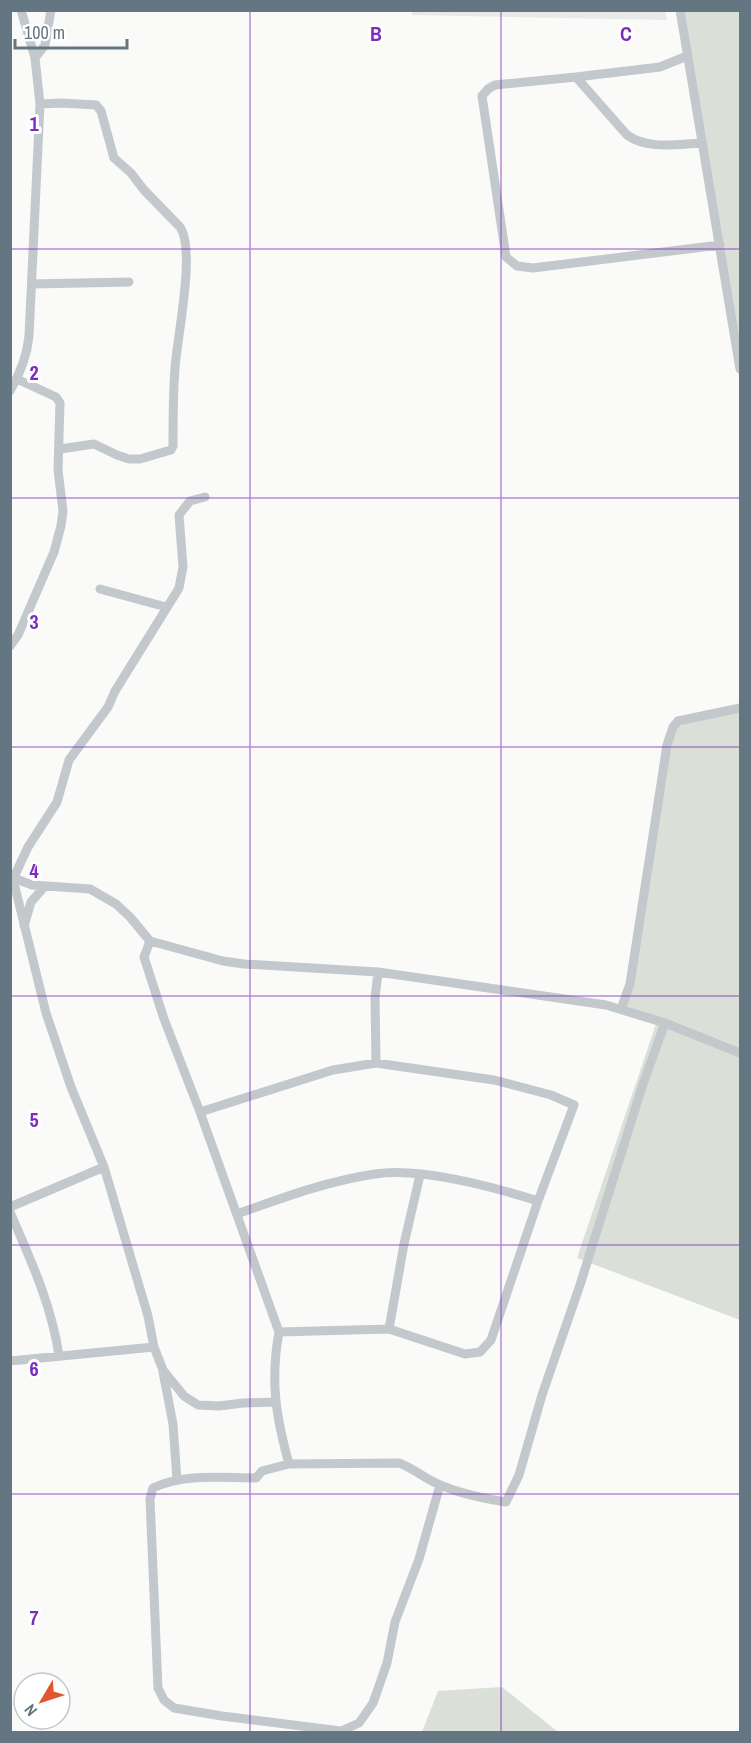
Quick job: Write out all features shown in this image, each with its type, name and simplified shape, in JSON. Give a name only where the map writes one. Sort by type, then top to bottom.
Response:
[{"type":"street","points":[[10,391],[18,379],[27,352],[40,104],[35,58],[21,10]]},
{"type":"street","points":[[35,58],[45,45],[51,10]]},
{"type":"street","points":[[680,10],[741,369]]},
{"type":"street","points":[[687,56],[660,67],[495,85],[488,89],[482,96],[506,257],[516,266],[533,268],[720,245]]},
{"type":"street","points":[[576,77],[627,135],[636,141],[645,144],[702,143]]},
{"type":"street","points":[[40,104],[96,105],[101,111],[114,158],[131,173],[180,227],[185,234],[186,241],[185,280],[175,367],[173,446],[171,450],[140,459],[129,459],[94,444],[60,450]]},
{"type":"street","points":[[32,284],[129,282]]},
{"type":"street","points":[[10,646],[18,635],[47,570],[57,544],[63,511],[58,470],[60,403],[56,397],[18,379]]},
{"type":"street","points":[[177,1480],[173,1424],[163,1370],[154,1347],[148,1316],[104,1167],[59,1053],[12,878],[28,847],[57,802],[69,760],[108,707],[115,691],[166,607],[174,599],[179,588],[183,567],[179,515],[190,501],[205,496]]},
{"type":"street","points":[[100,589],[166,607]]},
{"type":"street","points":[[621,1009],[630,984],[667,745],[673,727],[678,721],[741,708]]},
{"type":"street","points":[[12,878],[33,885],[90,889],[104,896],[130,917],[150,941],[223,961],[378,972],[606,1005],[665,1023],[741,1053]]},
{"type":"street","points":[[24,928],[31,902],[45,886]]},
{"type":"street","points":[[150,941],[144,957],[164,1019],[279,1332],[273,1368],[279,1429],[289,1464]]},
{"type":"street","points":[[376,1063],[375,998],[378,972]]},
{"type":"street","points":[[440,1485],[419,1560],[395,1622],[387,1663],[373,1703],[359,1723],[341,1731],[213,1715],[174,1708],[164,1700],[158,1688],[150,1498],[153,1488],[187,1478],[256,1478],[261,1471],[289,1464],[399,1463],[440,1485],[479,1498],[506,1502],[511,1494],[643,1084],[665,1023]]},
{"type":"street","points":[[200,1112],[333,1070],[376,1063],[494,1080],[551,1095],[574,1105],[538,1201],[491,1340],[480,1352],[465,1354],[389,1329],[279,1332]]},
{"type":"street","points":[[10,1207],[104,1167]]},
{"type":"street","points":[[237,1214],[321,1186],[377,1174],[420,1175],[495,1187],[538,1201]]},
{"type":"street","points":[[389,1329],[404,1244],[420,1175]]},
{"type":"street","points":[[10,1212],[33,1263],[51,1316],[59,1356]]},
{"type":"street","points":[[10,1361],[154,1347]]},
{"type":"street","points":[[163,1370],[184,1396],[198,1405],[219,1406],[276,1402]]},
{"type":"shaded area","points":[[665,10],[667,20],[412,15],[412,11]]},
{"type":"shaded area","points":[[680,11],[740,11],[740,369]]},
{"type":"shaded area","points":[[740,708],[740,1320],[577,1258],[657,1021],[621,1009],[673,727]]},
{"type":"shaded area","points":[[502,1687],[558,1732],[422,1732],[438,1691]]}]
